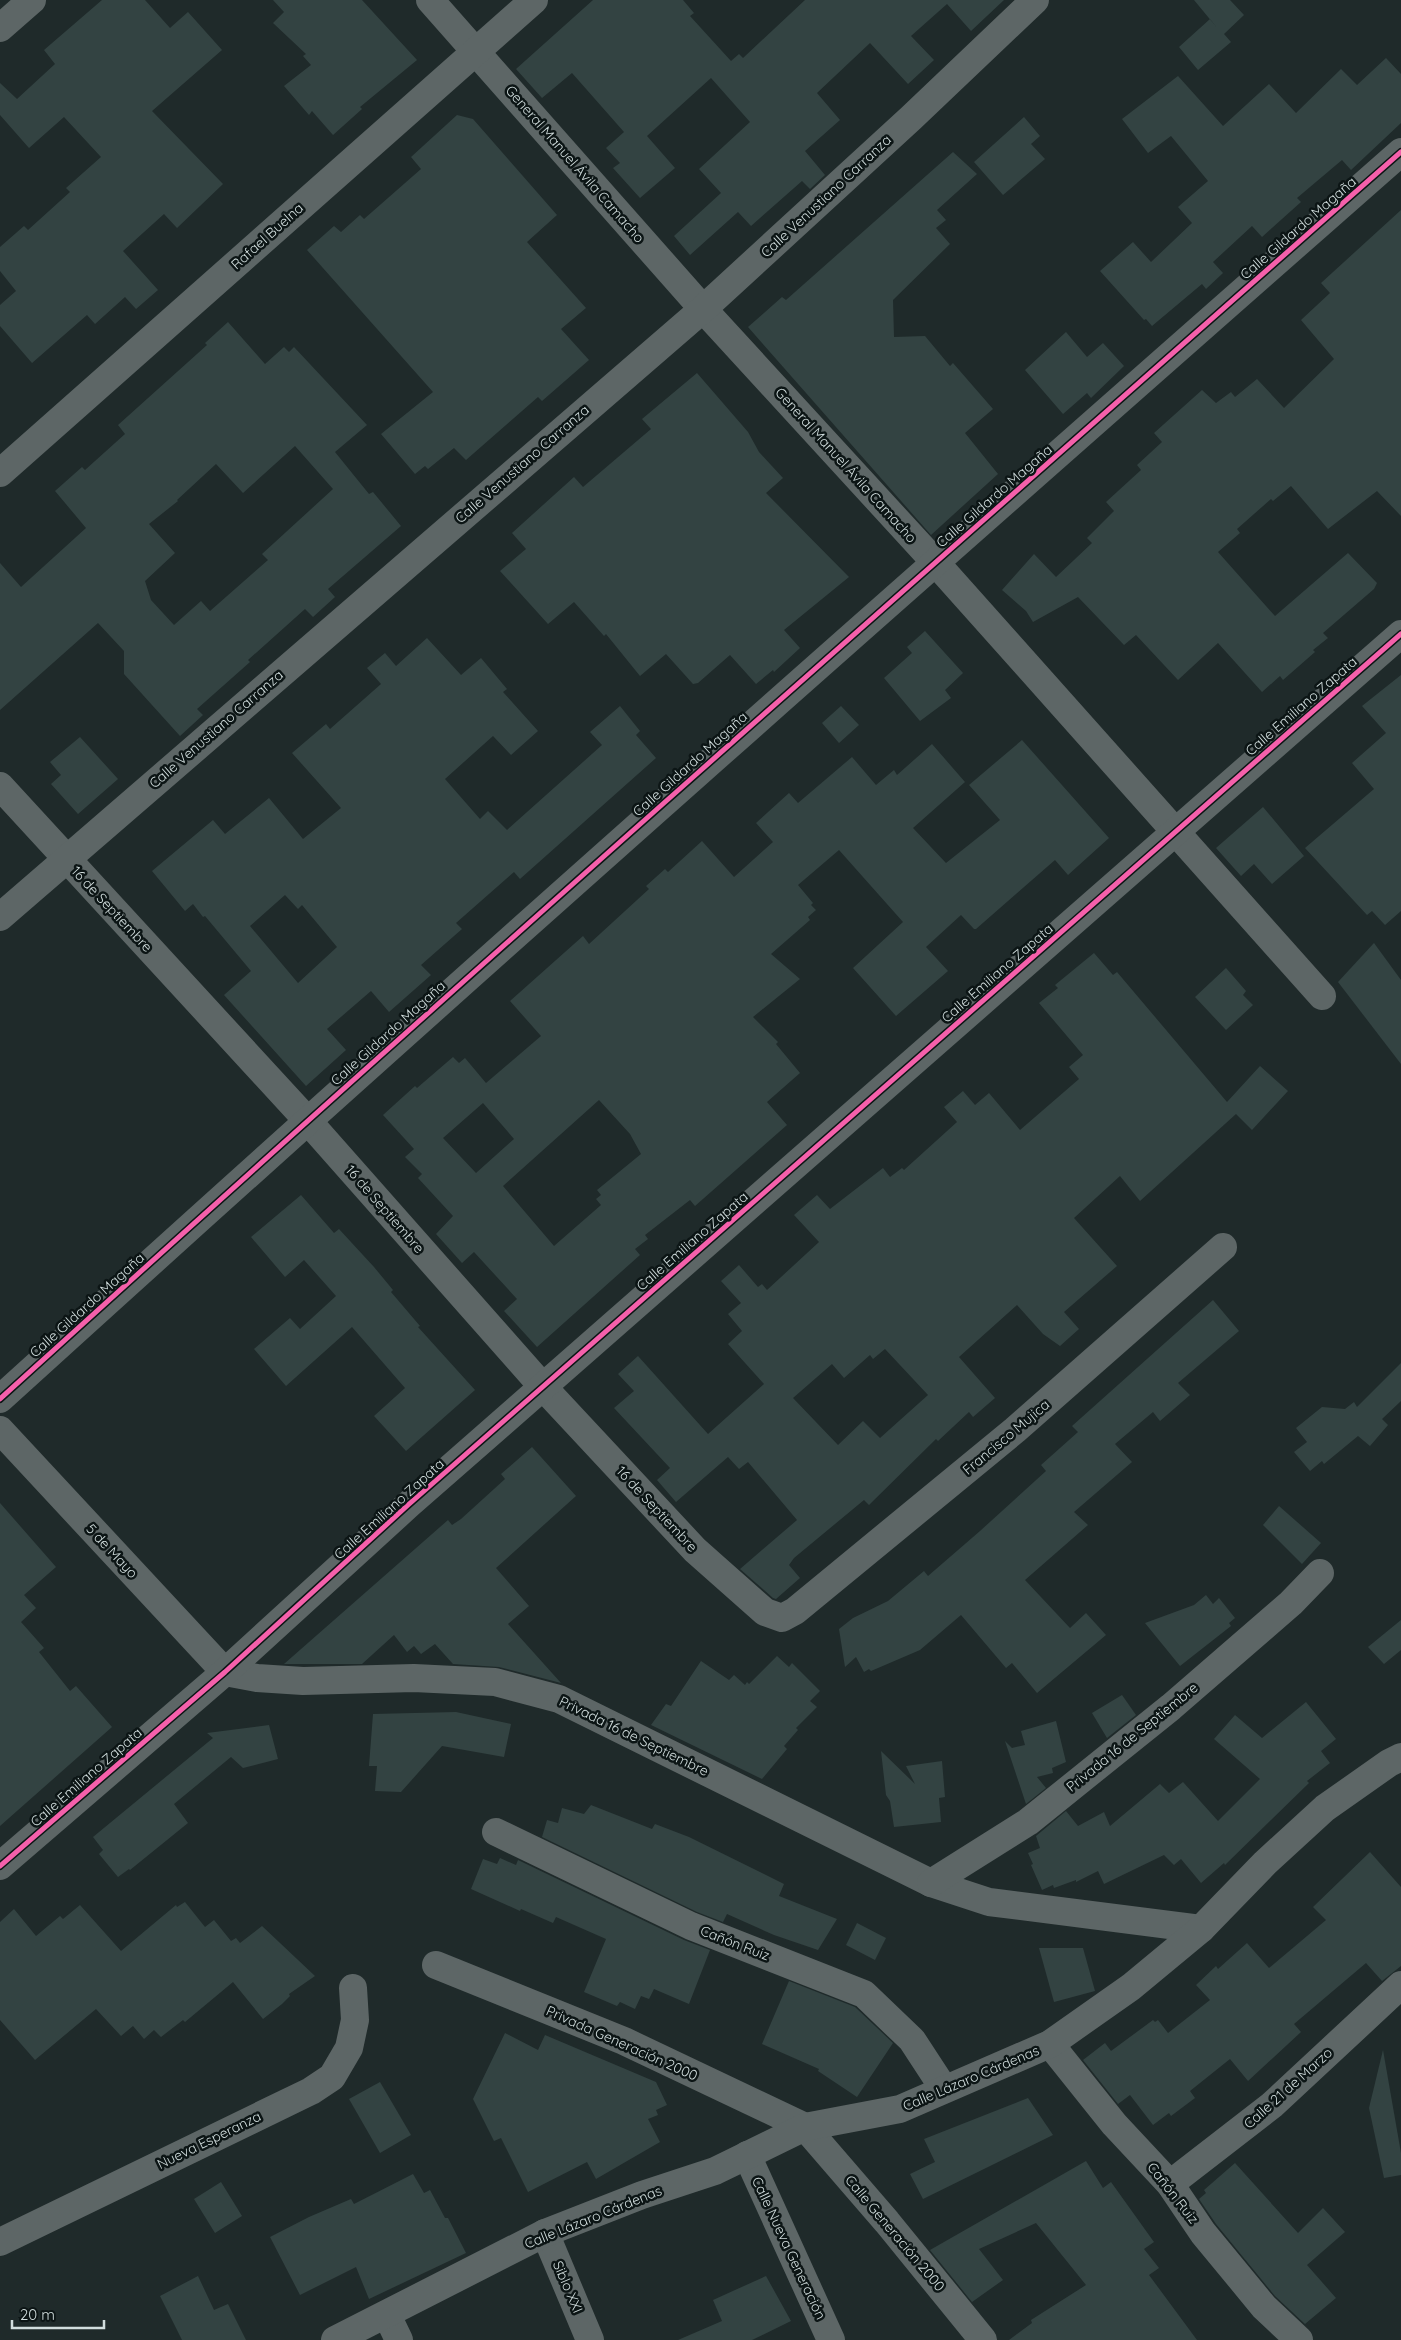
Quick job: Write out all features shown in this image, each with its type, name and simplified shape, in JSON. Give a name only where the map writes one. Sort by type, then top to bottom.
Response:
[{"type":"street","points":[[0,28],[32,0]]},
{"type":"street","name":"General Manuel Ávila Camacho","points":[[430,0],[703,309],[935,562],[1322,996]]},
{"type":"street","name":"Rafael Buelna","points":[[0,473],[534,0]]},
{"type":"street","name":"Calle Venustiano Carranza","points":[[0,916],[703,309],[911,118],[1035,0]]},
{"type":"street","name":"Calle Gildardo Magaña","points":[[0,1399],[307,1120],[935,562],[1401,152]]},
{"type":"street","name":"Calle Emiliano Zapata","points":[[0,1866],[225,1672],[408,1505],[1401,634]]},
{"type":"street","name":"16 de Septiembre","points":[[0,786],[307,1120],[543,1387],[695,1550],[765,1612],[782,1618]]},
{"type":"street","name":"Francisco Mujica","points":[[782,1618],[795,1611],[1015,1430],[1223,1247]]},
{"type":"street","name":"5 de Mayo","points":[[0,1430],[225,1672]]},
{"type":"street","name":"Privada 16 de Septiembre","points":[[930,1883],[1028,1822],[1178,1700],[1291,1603],[1320,1573]]},
{"type":"street","name":"Privada 16 de Septiembre","points":[[225,1672],[257,1678],[303,1681],[414,1678],[495,1682],[559,1699],[930,1883],[989,1902],[1201,1929]]},
{"type":"street","name":"Calle Lázaro Cárdenas","points":[[335,2340],[545,2233],[642,2195],[715,2171],[805,2127],[900,2109],[1050,2044],[1131,1987],[1201,1929],[1265,1863],[1325,1808],[1389,1763],[1401,1757]]},
{"type":"street","name":"Cañón Ruiz","points":[[496,1832],[691,1926],[864,1994],[912,2040],[944,2089]]},
{"type":"street","name":"Privada Generación 2000","points":[[436,1965],[624,2041],[805,2127]]},
{"type":"street","name":"Calle 21 de Marzo","points":[[1170,2184],[1272,2105],[1401,1986]]},
{"type":"street","name":"Nueva Esperanza","points":[[0,2242],[311,2091],[332,2077],[349,2048],[356,2020],[353,1988]]},
{"type":"street","name":"Cañón Ruiz","points":[[1050,2044],[1114,2124],[1170,2184],[1203,2233],[1258,2300],[1298,2340]]},
{"type":"street","name":"Calle Generación 2000","points":[[805,2127],[887,2222],[983,2340]]},
{"type":"street","name":"Calle Nueva Generación","points":[[747,2155],[831,2340]]},
{"type":"street","name":"Siblo XXI","points":[[545,2233],[590,2340]]},
{"type":"street","points":[[387,2315],[399,2340]]},
{"type":"building","points":[[102,0],[145,0],[170,28],[188,12],[222,50],[152,111],[223,184],[177,228],[164,214],[123,251],[158,290],[136,309],[125,297],[95,324],[87,315],[32,363],[0,326],[0,305],[16,291],[0,271],[0,247],[24,226],[28,230],[70,192],[66,188],[101,157],[64,117],[29,148],[0,115],[0,83],[17,99],[55,64],[44,50]]},
{"type":"building","points":[[273,0],[362,0],[417,60],[360,107],[362,109],[333,135],[312,111],[309,115],[284,86],[311,65],[303,56],[306,54],[273,23],[284,12]]},
{"type":"building","points":[[593,0],[683,0],[694,13],[690,16],[731,61],[739,54],[743,58],[805,0],[1004,0],[971,31],[947,4],[911,36],[934,60],[908,84],[870,43],[817,93],[840,120],[805,151],[825,175],[810,189],[802,181],[751,226],[738,212],[690,255],[674,236],[721,193],[699,169],[750,122],[711,78],[647,136],[675,168],[640,198],[613,168],[620,163],[606,148],[624,132],[572,73],[542,98],[516,69]]},
{"type":"building","points":[[1194,0],[1230,0],[1244,15],[1224,34],[1231,42],[1198,70],[1179,47],[1210,19]]},
{"type":"building","points":[[1386,58],[1401,74],[1401,123],[1351,170],[1342,160],[1297,198],[1301,202],[1262,237],[1252,226],[1213,262],[1223,273],[1206,289],[1202,284],[1152,326],[1146,319],[1144,320],[1100,271],[1133,242],[1151,262],[1192,223],[1178,207],[1208,181],[1171,136],[1148,153],[1122,119],[1178,76],[1223,126],[1269,84],[1296,113],[1341,69],[1357,85]]},
{"type":"building","points":[[457,115],[473,119],[557,215],[527,242],[586,308],[561,329],[589,360],[542,401],[538,397],[466,460],[454,448],[428,469],[425,466],[415,474],[381,434],[433,392],[307,250],[334,226],[341,232],[360,215],[364,219],[421,169],[411,157]]},
{"type":"building","points":[[1024,117],[1040,136],[1031,144],[1045,159],[1003,195],[974,162]]},
{"type":"building","points":[[953,152],[977,174],[937,210],[946,220],[936,228],[950,244],[893,300],[894,337],[925,336],[950,366],[953,363],[993,409],[965,433],[998,474],[931,535],[748,327],[782,297],[786,300]]},
{"type":"building","points":[[1401,210],[1401,516],[1377,491],[1328,529],[1291,486],[1273,501],[1271,499],[1237,529],[1240,533],[1218,552],[1275,616],[1348,553],[1377,583],[1374,589],[1323,633],[1328,638],[1313,650],[1315,652],[1283,680],[1280,676],[1262,692],[1218,643],[1178,680],[1136,635],[1124,645],[1078,597],[1033,622],[1026,611],[1002,590],[1034,554],[1056,577],[1092,543],[1087,538],[1114,511],[1106,502],[1141,470],[1137,465],[1162,442],[1154,433],[1202,390],[1216,403],[1231,392],[1235,397],[1257,379],[1284,408],[1334,359],[1301,320],[1330,293],[1321,283]]},
{"type":"building","points":[[228,322],[265,364],[284,347],[289,352],[294,347],[367,425],[335,452],[369,494],[373,492],[401,526],[328,589],[335,597],[313,617],[305,609],[248,660],[250,662],[197,709],[203,715],[180,736],[124,674],[124,651],[98,623],[0,710],[0,563],[21,587],[86,528],[55,491],[82,467],[85,470],[125,434],[118,425],[207,345],[205,343]],"holes":[[[295,446],[333,489],[262,554],[268,560],[210,611],[201,601],[174,625],[151,600],[145,581],[175,553],[149,524],[178,501],[216,464],[243,493]]]},
{"type":"building","points":[[1066,332],[1087,357],[1103,343],[1124,366],[1091,398],[1087,393],[1063,414],[1025,370]]},
{"type":"building","points":[[697,373],[748,432],[759,452],[783,478],[766,493],[849,577],[784,630],[800,648],[774,672],[773,670],[756,684],[730,655],[698,683],[693,684],[666,654],[640,676],[606,634],[604,636],[574,602],[548,624],[500,571],[526,549],[512,533],[574,477],[583,487],[651,429],[642,419]]},
{"type":"building","points":[[925,631],[963,673],[945,690],[951,698],[920,721],[884,678],[912,653],[907,647]]},
{"type":"building","points":[[427,638],[461,675],[481,658],[507,689],[503,692],[538,731],[511,755],[493,736],[445,779],[480,819],[488,811],[507,830],[602,745],[590,732],[620,706],[640,731],[636,735],[656,758],[520,879],[514,872],[456,923],[462,929],[421,965],[431,975],[389,1012],[371,991],[327,1029],[346,1050],[306,1086],[224,995],[251,971],[205,916],[203,917],[193,904],[185,911],[152,871],[213,820],[225,834],[269,798],[303,839],[341,808],[292,753],[326,724],[330,729],[381,684],[367,668],[385,653],[396,666]],"holes":[[[285,895],[298,909],[302,905],[337,947],[298,983],[250,926]]]},
{"type":"building","points":[[1401,675],[1401,911],[1385,925],[1372,911],[1367,915],[1305,848],[1374,789],[1352,763],[1386,733],[1362,706]]},
{"type":"building","points":[[841,706],[859,725],[839,743],[822,723]]},
{"type":"building","points":[[80,737],[118,779],[78,814],[51,784],[61,775],[50,762]]},
{"type":"building","points":[[1022,740],[1109,838],[1068,875],[1055,860],[976,929],[961,915],[926,947],[948,971],[896,1016],[853,968],[903,922],[839,850],[798,885],[813,903],[811,905],[816,910],[808,917],[810,920],[771,954],[800,979],[753,1017],[778,1042],[776,1044],[800,1073],[767,1102],[787,1125],[695,1206],[690,1200],[645,1235],[648,1239],[635,1249],[640,1255],[537,1347],[504,1311],[517,1299],[474,1252],[462,1263],[436,1234],[453,1216],[418,1178],[422,1174],[405,1157],[414,1149],[383,1115],[415,1086],[417,1088],[453,1057],[459,1063],[465,1058],[486,1083],[541,1036],[510,1001],[583,936],[589,944],[649,889],[646,886],[665,869],[668,872],[702,841],[734,877],[773,842],[756,823],[789,793],[798,803],[852,757],[876,785],[894,770],[897,775],[932,744],[965,782],[913,828],[946,863],[1000,820],[969,785]],"holes":[[[599,1100],[630,1134],[641,1154],[597,1190],[601,1195],[596,1199],[601,1205],[554,1246],[503,1186]],[[483,1103],[514,1139],[476,1173],[443,1138]]]},
{"type":"building","points":[[1263,807],[1304,856],[1272,884],[1254,864],[1241,876],[1216,848]]},
{"type":"building","points":[[1374,943],[1401,980],[1401,1064],[1338,982]]},
{"type":"building","points":[[1094,953],[1113,975],[1117,972],[1227,1102],[1260,1066],[1288,1091],[1252,1130],[1236,1114],[1140,1201],[1120,1176],[1074,1218],[1117,1266],[1064,1312],[1079,1329],[1060,1346],[1043,1334],[1017,1305],[959,1357],[995,1398],[973,1417],[969,1412],[938,1441],[936,1439],[869,1505],[864,1500],[794,1558],[789,1565],[800,1578],[776,1599],[773,1598],[740,1569],[797,1520],[748,1462],[739,1469],[728,1457],[676,1502],[657,1480],[670,1468],[614,1408],[634,1391],[618,1374],[638,1356],[708,1434],[764,1384],[728,1344],[742,1331],[728,1314],[741,1303],[721,1281],[739,1265],[758,1287],[762,1284],[767,1290],[819,1242],[794,1215],[817,1195],[830,1209],[883,1168],[890,1177],[902,1168],[904,1170],[957,1122],[944,1107],[963,1091],[975,1105],[989,1093],[1020,1130],[1079,1079],[1069,1067],[1083,1055],[1039,1003],[1058,988],[1055,985]],"holes":[[[885,1349],[928,1395],[880,1438],[863,1421],[838,1445],[793,1398],[832,1364],[844,1378],[870,1355],[873,1359]]]},
{"type":"building","points":[[1226,968],[1246,991],[1243,995],[1253,1005],[1226,1030],[1195,997]]},
{"type":"building","points":[[301,1195],[334,1233],[339,1229],[374,1267],[393,1290],[391,1292],[420,1326],[418,1327],[475,1390],[406,1451],[374,1416],[405,1388],[352,1327],[286,1386],[254,1349],[290,1318],[300,1329],[336,1296],[304,1260],[285,1277],[251,1237]]},
{"type":"building","points":[[1213,1300],[1239,1331],[1178,1383],[1190,1395],[1160,1421],[1153,1412],[1115,1444],[1132,1462],[1074,1512],[1088,1525],[1025,1580],[1070,1628],[1086,1613],[1106,1635],[1037,1693],[1012,1663],[1006,1668],[961,1615],[920,1650],[871,1671],[869,1669],[864,1672],[856,1657],[845,1667],[839,1629],[853,1618],[888,1601],[924,1571],[928,1576],[980,1531],[1046,1471],[1041,1465],[1078,1432],[1072,1426]]},
{"type":"building","points":[[1401,1363],[1401,1401],[1382,1419],[1388,1425],[1370,1446],[1358,1436],[1324,1464],[1322,1461],[1310,1471],[1294,1452],[1307,1442],[1296,1428],[1322,1407],[1345,1409],[1354,1402],[1357,1407]]},
{"type":"building","points":[[532,1447],[576,1496],[496,1568],[529,1606],[508,1624],[561,1683],[499,1667],[453,1664],[435,1644],[421,1654],[414,1646],[407,1652],[394,1635],[362,1664],[284,1664],[448,1520],[452,1525],[461,1519],[505,1479],[501,1474]]},
{"type":"building","points":[[0,1503],[56,1567],[24,1595],[36,1608],[21,1622],[44,1648],[39,1652],[70,1691],[76,1686],[112,1727],[0,1826]]},
{"type":"building","points":[[1279,1506],[1321,1543],[1302,1564],[1263,1525]]},
{"type":"building","points":[[1206,1595],[1213,1604],[1219,1598],[1235,1618],[1229,1623],[1231,1626],[1180,1666],[1145,1623],[1194,1605]]},
{"type":"building","points":[[1401,1620],[1401,1650],[1384,1664],[1368,1647]]},
{"type":"building","points":[[777,1656],[789,1667],[792,1663],[820,1691],[810,1701],[817,1707],[796,1728],[798,1730],[784,1746],[787,1749],[762,1779],[651,1725],[666,1704],[671,1706],[701,1661],[729,1680],[734,1675],[745,1685],[747,1682],[749,1684]]},
{"type":"building","points":[[1122,1695],[1136,1715],[1107,1738],[1092,1713]]},
{"type":"building","points":[[1306,1702],[1336,1739],[1321,1751],[1330,1763],[1307,1781],[1309,1783],[1225,1865],[1224,1863],[1201,1883],[1181,1859],[1174,1865],[1164,1855],[1104,1884],[1098,1871],[1076,1882],[1076,1880],[1054,1888],[1053,1885],[1042,1890],[1028,1853],[1040,1848],[1036,1836],[1066,1811],[1078,1826],[1104,1812],[1110,1826],[1160,1784],[1169,1793],[1183,1782],[1218,1821],[1260,1779],[1214,1739],[1235,1715],[1262,1738]]},
{"type":"building","points":[[456,1712],[511,1724],[504,1757],[442,1746],[401,1792],[375,1791],[377,1766],[369,1766],[373,1714]]},
{"type":"building","points":[[1056,1721],[1066,1762],[1052,1768],[1053,1773],[1037,1777],[1046,1788],[1026,1804],[1005,1741],[1012,1748],[1025,1745],[1021,1731]]},
{"type":"building","points":[[269,1725],[278,1759],[243,1768],[231,1757],[174,1804],[188,1823],[130,1870],[118,1877],[99,1854],[103,1850],[93,1837],[213,1738],[207,1733]]},
{"type":"building","points":[[881,1751],[915,1784],[906,1766],[942,1761],[945,1797],[939,1798],[941,1822],[894,1827],[890,1801],[886,1795]]},
{"type":"building","points":[[591,1805],[652,1829],[655,1824],[689,1837],[784,1884],[779,1896],[837,1919],[818,1950],[774,1935],[727,1914],[723,1922],[697,1912],[542,1837],[547,1820],[558,1823],[562,1808],[584,1814]]},
{"type":"building","points":[[1370,1852],[1401,1887],[1401,1966],[1382,1981],[1366,1963],[1294,2024],[1301,2032],[1248,2081],[1230,2059],[1190,2091],[1195,2098],[1171,2116],[1169,2113],[1153,2125],[1130,2095],[1118,2104],[1083,2060],[1105,2043],[1111,2051],[1153,2020],[1155,2022],[1158,2020],[1168,2033],[1210,2000],[1196,1985],[1216,1966],[1218,1969],[1247,1943],[1269,1968],[1326,1920],[1313,1907]]},
{"type":"building","points":[[500,1858],[516,1865],[518,1860],[684,1940],[710,1950],[689,2004],[654,1989],[649,1999],[641,1996],[635,2009],[620,2002],[617,2006],[584,1992],[606,1939],[556,1917],[553,1923],[521,1909],[520,1911],[471,1889],[483,1859],[497,1864]]},
{"type":"building","points":[[185,1902],[205,1927],[214,1920],[231,1941],[236,1938],[240,1943],[262,1926],[315,1976],[289,1994],[290,1996],[282,2004],[263,2019],[233,1982],[185,2022],[183,2020],[161,2037],[154,2030],[144,2039],[133,2026],[121,2036],[96,2009],[35,2060],[0,2020],[0,1922],[14,1909],[36,1936],[60,1916],[63,1919],[80,1905],[121,1951],[176,1905],[177,1907]]},
{"type":"building","points":[[857,1923],[886,1938],[875,1960],[846,1945]]},
{"type":"building","points":[[1039,1948],[1083,1948],[1095,1991],[1054,2002]]},
{"type":"building","points":[[789,1981],[855,2007],[893,2043],[857,2097],[818,2071],[819,2069],[762,2044]]},
{"type":"building","points":[[505,2033],[538,2050],[545,2035],[656,2082],[667,2105],[656,2110],[658,2115],[648,2119],[660,2142],[596,2179],[587,2162],[528,2192],[501,2138],[494,2141],[473,2099]]},
{"type":"building","points":[[1383,2050],[1401,2153],[1401,2175],[1384,2178],[1369,2108]]},
{"type":"building","points":[[380,2082],[411,2135],[380,2153],[349,2099]]},
{"type":"building","points":[[1028,2098],[1053,2135],[923,2199],[910,2174],[935,2162],[924,2139]]},
{"type":"building","points":[[1086,2161],[1103,2188],[1111,2182],[1154,2242],[1144,2249],[1159,2268],[1149,2275],[1197,2340],[1009,2340],[1032,2323],[1031,2320],[1086,2285],[1036,2223],[979,2249],[1003,2280],[972,2302],[930,2250]]},
{"type":"building","points":[[1235,2163],[1298,2233],[1323,2208],[1345,2232],[1307,2265],[1336,2298],[1305,2324],[1275,2296],[1216,2224],[1199,2199],[1206,2193],[1204,2190]]},
{"type":"building","points":[[413,2174],[424,2193],[430,2190],[445,2218],[448,2218],[466,2253],[369,2299],[356,2267],[300,2295],[270,2237],[309,2217],[351,2199],[354,2204]]},
{"type":"building","points":[[221,2182],[242,2216],[215,2233],[194,2199]]},
{"type":"building","points":[[198,2276],[214,2310],[228,2304],[246,2340],[182,2340],[160,2296]]},
{"type":"building","points":[[766,2276],[791,2321],[752,2340],[678,2340],[722,2321],[713,2300]]},
{"type":"cycle path","points":[[0,1399],[523,928],[1401,152]]},
{"type":"cycle path","points":[[0,1866],[225,1672],[408,1505],[1401,634]]}]
